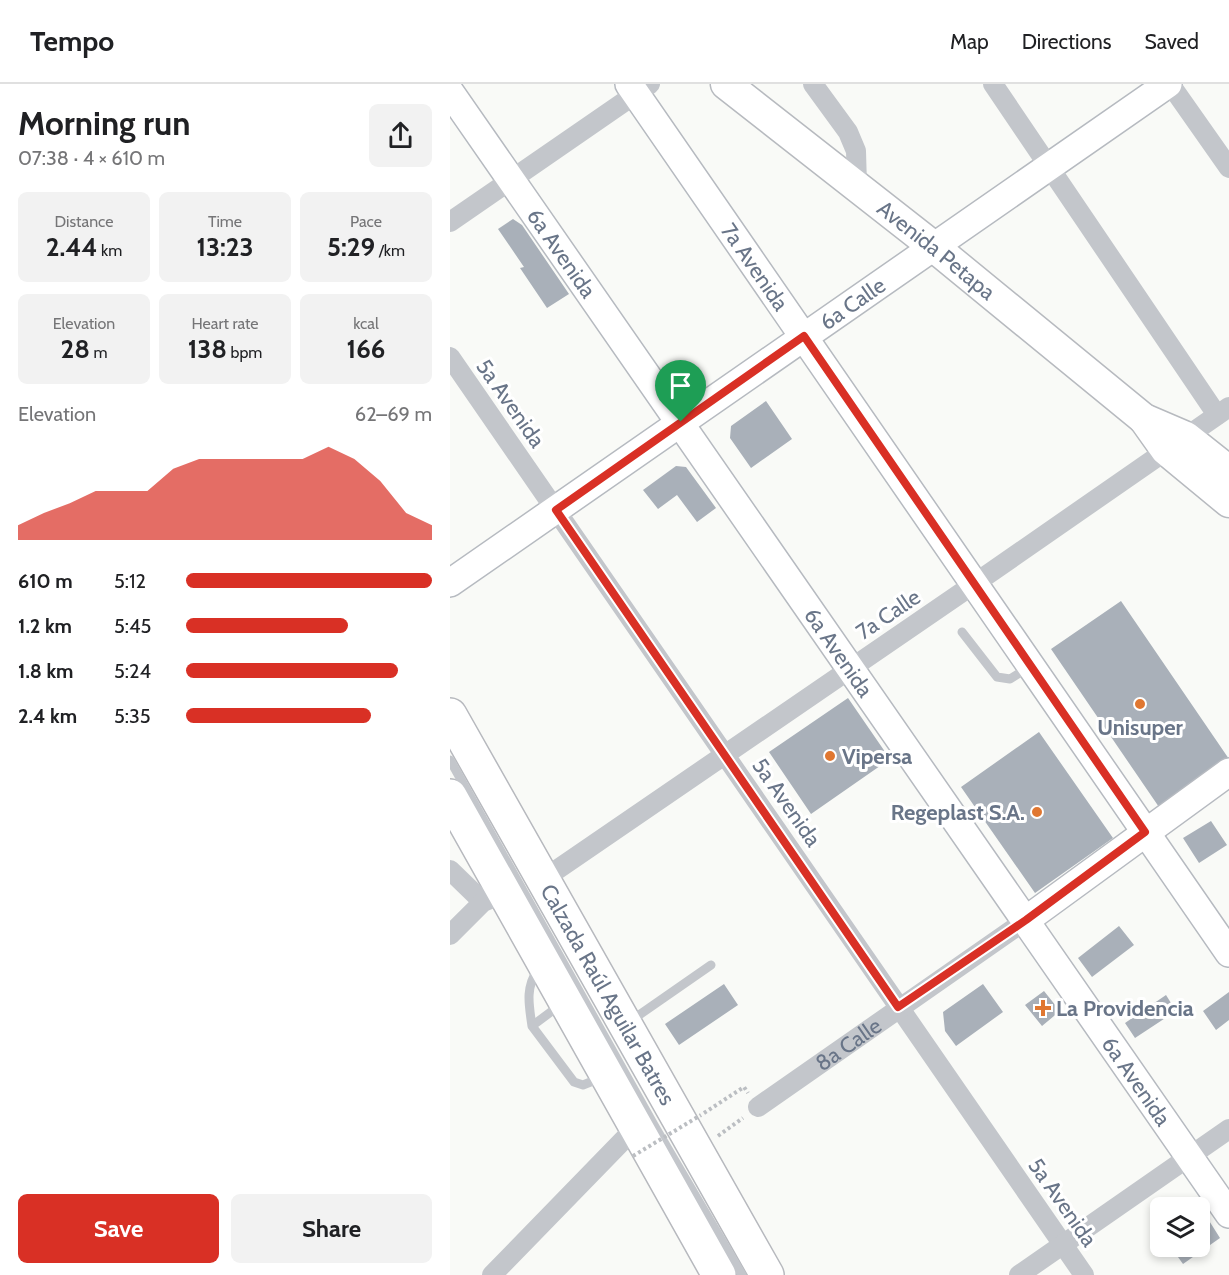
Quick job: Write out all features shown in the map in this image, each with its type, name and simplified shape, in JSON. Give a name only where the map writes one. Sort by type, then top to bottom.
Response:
[{"type":"highway","name":"Calzada Raúl Aguilar Batres","points":[[450,715],[767,1275]]},
{"type":"highway","name":"Calzada Raúl Aguilar Batres","points":[[450,796],[494,898],[543,962],[606,1076],[634,1141],[719,1275]]},
{"type":"main road","name":"Avenida Petapa","points":[[726,84],[857,185],[1176,444],[1229,502]]},
{"type":"main road","name":"Avenida Petapa","points":[[1176,444],[1229,471]]},
{"type":"street","points":[[813,84],[848,132],[856,151],[857,185]]},
{"type":"street","points":[[993,84],[1223,411]]},
{"type":"street","points":[[1169,84],[1229,168]]},
{"type":"street","name":"6a Calle","points":[[450,583],[1049,165],[1169,84]]},
{"type":"street","points":[[450,222],[639,87]]},
{"type":"street","name":"7a Avenida","points":[[639,87],[804,336],[1229,953]]},
{"type":"street","name":"6a Avenida","points":[[450,92],[1229,1214]]},
{"type":"street","name":"5a Avenida","points":[[450,357],[1084,1275]]},
{"type":"street","name":"7a Calle","points":[[542,880],[975,584],[1223,411]]},
{"type":"street","name":"8a Calle","points":[[758,1107],[898,1007],[1026,920],[1229,772]]},
{"type":"street","points":[[450,870],[494,898],[450,934]]},
{"type":"street","points":[[1019,1275],[1229,1129]]},
{"type":"street","points":[[492,1275],[634,1141]]},
{"type":"lane","points":[[962,632],[997,677],[1010,679],[1031,666]]},
{"type":"lane","points":[[450,760],[654,1125],[742,1275]]},
{"type":"lane","points":[[543,962],[534,975],[528,996],[532,1026],[574,1083],[583,1085],[606,1076]]},
{"type":"lane","points":[[624,1025],[711,965]]},
{"type":"lane","points":[[532,1026],[565,1002]]},
{"type":"path","points":[[634,1141],[701,1115],[744,1087]]},
{"type":"path","points":[[697,1152],[758,1107]]},
{"type":"building","points":[[513,219],[522,225],[569,294],[547,308],[520,268],[524,267],[498,229]]},
{"type":"building","points":[[766,401],[792,439],[751,468],[730,438],[731,426]]},
{"type":"building","points":[[676,466],[686,467],[716,508],[697,522],[677,495],[658,509],[643,490]]},
{"type":"building","name":"Unisuper","points":[[1121,601],[1229,759],[1161,810],[1051,649]]},
{"type":"building","name":"Vipersa","points":[[848,698],[890,759],[811,814],[769,752]]},
{"type":"building","name":"Regeplast S.A.","points":[[1039,732],[1113,838],[1035,893],[961,787]]},
{"type":"building","points":[[1211,821],[1227,845],[1199,863],[1183,838]]},
{"type":"building","points":[[1119,926],[1134,945],[1092,977],[1078,958]]},
{"type":"building","points":[[724,984],[738,1005],[679,1045],[665,1024]]},
{"type":"building","points":[[983,984],[1003,1012],[956,1046],[945,1031],[943,1012]]},
{"type":"building","name":"La Providencia","points":[[1044,991],[1060,1011],[1042,1026],[1025,1005]]},
{"type":"building","points":[[1229,992],[1229,1020],[1216,1030],[1203,1011]]},
{"type":"building","points":[[1166,995],[1176,1011],[1135,1038],[1125,1023]]},
{"type":"building","points":[[1210,1222],[1220,1238],[1210,1245]]},
{"type":"building","points":[[1178,1257],[1193,1257],[1183,1264]]},
{"type":"place","name":"Unisuper","points":[[1140,704]]},
{"type":"place","name":"Vipersa","points":[[830,756]]},
{"type":"place","name":"Regeplast S.A.","points":[[1037,812]]},
{"type":"place","name":"La Providencia","points":[[1043,1008]]},
{"type":"route","points":[[804,336],[1145,832],[1026,920],[898,1007],[556,510],[681,422],[804,336]]}]
